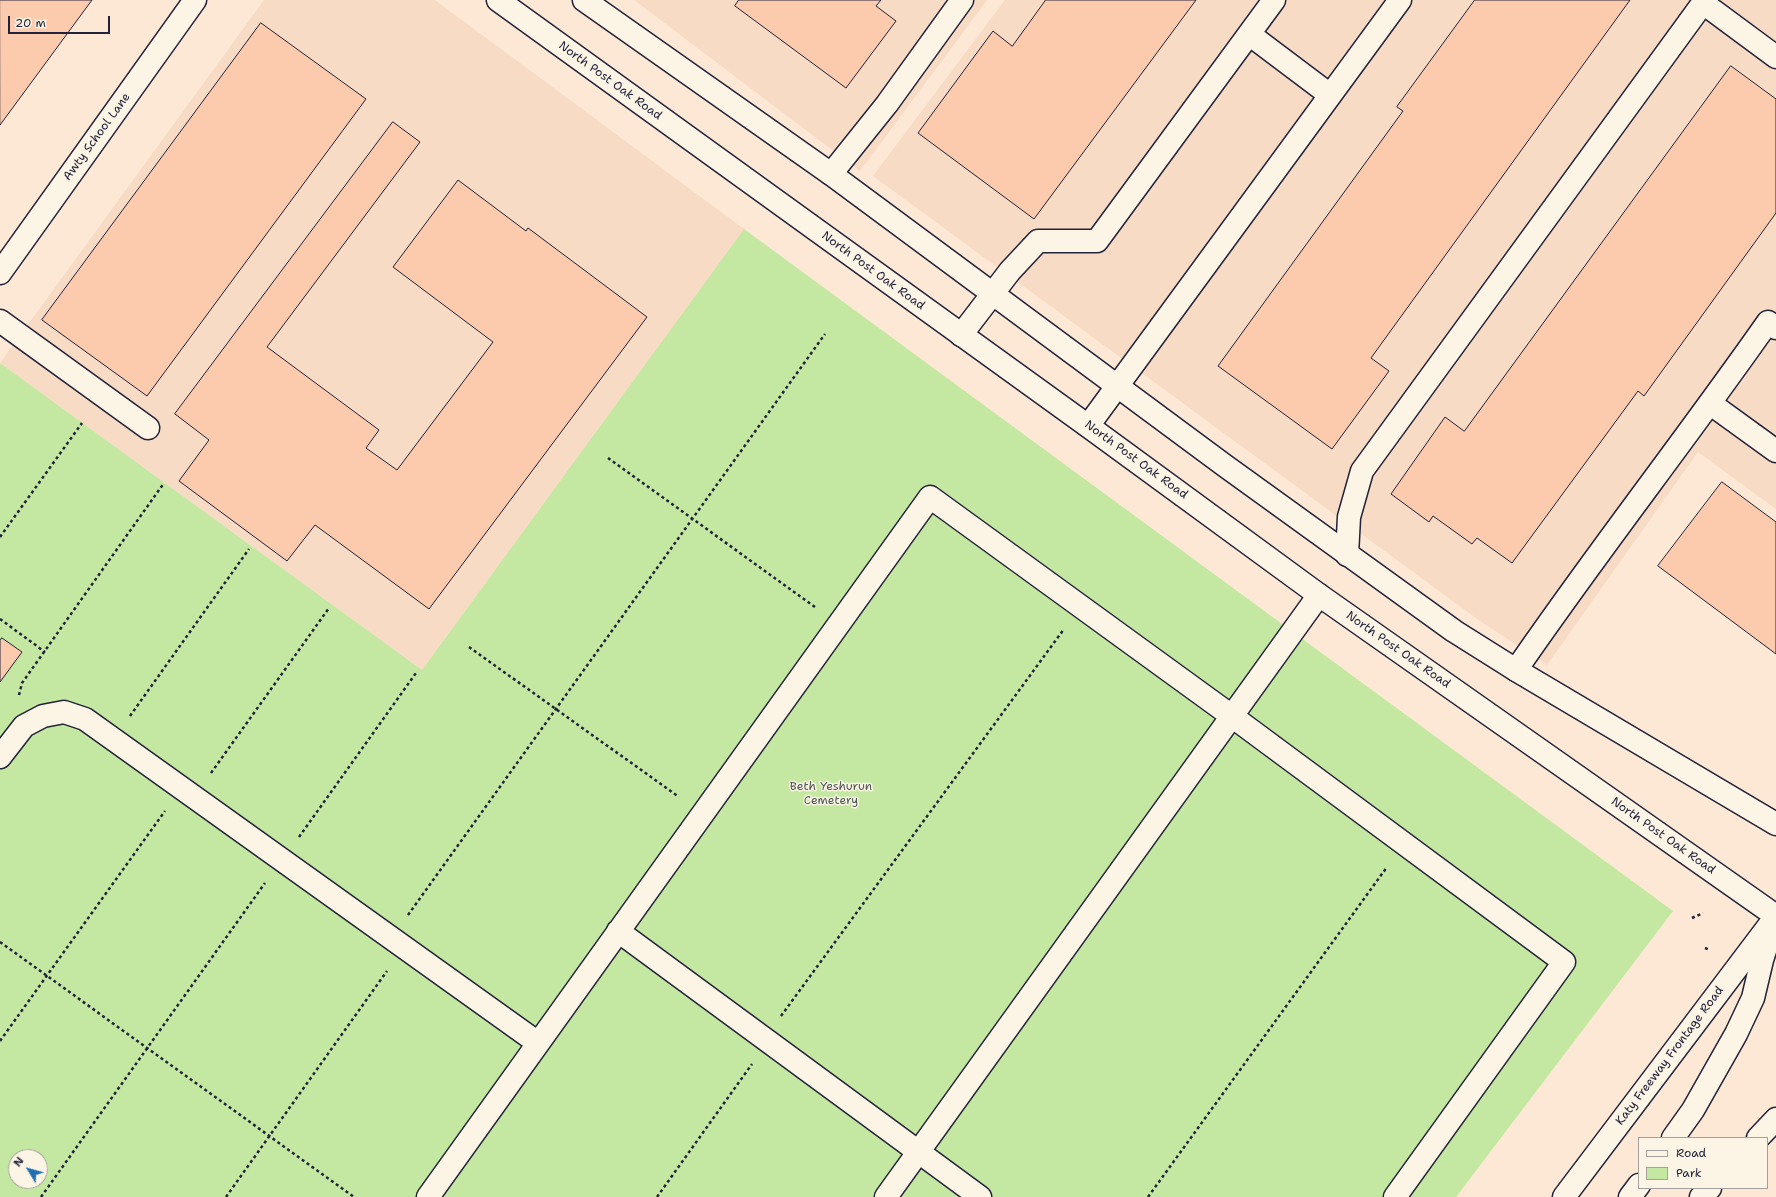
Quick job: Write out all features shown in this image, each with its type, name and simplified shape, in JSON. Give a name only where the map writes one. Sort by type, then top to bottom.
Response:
[{"type":"main road","name":"Awty School Lane","points":[[0,273],[195,0]]},
{"type":"main road","name":"North Post Oak Road","points":[[498,0],[1088,426],[1319,595],[1776,916]]},
{"type":"main road","points":[[584,0],[831,174],[1116,386],[1347,555],[1454,631],[1516,670],[1776,824]]},
{"type":"main road","points":[[831,174],[887,104],[962,0]]},
{"type":"main road","points":[[961,335],[1010,271],[1038,240],[1097,241],[1274,0]]},
{"type":"main road","points":[[1088,426],[1400,0]]},
{"type":"main road","points":[[1347,555],[1349,518],[1362,471],[1703,3],[1776,57]]},
{"type":"main road","points":[[1248,34],[1330,95]]},
{"type":"main road","points":[[0,321],[148,428]]},
{"type":"main road","points":[[1516,670],[1575,587],[1711,404],[1768,322],[1776,328]]},
{"type":"main road","points":[[1711,404],[1776,451]]},
{"type":"main road","points":[[428,1197],[930,497],[1233,717],[1564,962],[1395,1197]]},
{"type":"main road","points":[[886,1197],[1233,717],[1319,595]]},
{"type":"main road","points":[[0,757],[24,726],[43,716],[64,712],[85,720],[538,1043]]},
{"type":"main road","points":[[1674,1137],[1697,1104],[1736,1034],[1752,998],[1776,916]]},
{"type":"main road","name":"Katy Freeway Frontage Road","points":[[1564,1197],[1776,916]]},
{"type":"main road","points":[[618,931],[980,1197]]},
{"type":"main road","points":[[1759,1137],[1776,1119]]},
{"type":"main road","points":[[1630,1197],[1638,1186]]},
{"type":"main road","points":[[1702,1197],[1709,1189]]},
{"type":"path","points":[[406,918],[825,334]]},
{"type":"path","points":[[0,537],[82,423]]},
{"type":"path","points":[[608,458],[816,607]]},
{"type":"path","points":[[18,698],[22,684],[164,483]]},
{"type":"path","points":[[127,719],[249,549]]},
{"type":"path","points":[[208,777],[330,608]]},
{"type":"path","points":[[0,620],[45,652]]},
{"type":"path","points":[[779,1018],[1067,626]]},
{"type":"path","points":[[469,647],[685,801]]},
{"type":"path","points":[[296,840],[416,673]]},
{"type":"path","points":[[0,1041],[165,810]]},
{"type":"path","points":[[1148,1197],[1388,864]]},
{"type":"path","points":[[41,1197],[266,882]]},
{"type":"path","points":[[1692,918],[1703,913]]},
{"type":"path","points":[[0,942],[354,1197]]},
{"type":"path","points":[[1705,948],[1710,950]]},
{"type":"path","points":[[226,1197],[389,970]]},
{"type":"path","points":[[657,1197],[752,1064]]},
{"type":"shaded area","points":[[264,0],[435,0],[744,229],[422,670],[0,363]]},
{"type":"shaded area","points":[[634,0],[987,0],[860,171]]},
{"type":"shaded area","points":[[1005,0],[1776,0],[1776,509],[1698,452],[1547,665],[1480,621],[873,176]]},
{"type":"green space","name":"Beth Yeshurun Cemetery","points":[[744,229],[1673,911],[1456,1197],[0,1197],[0,363],[422,670]]},
{"type":"building","points":[[0,0],[92,0],[0,125]]},
{"type":"building","points":[[739,0],[881,0],[876,6],[896,21],[846,88],[735,6]]},
{"type":"building","points":[[1046,0],[1196,0],[1034,219],[918,133],[993,31],[1012,46]]},
{"type":"building","points":[[1475,0],[1630,0],[1371,358],[1389,371],[1332,449],[1218,366],[1403,111],[1397,107]]},
{"type":"building","points":[[261,23],[366,99],[147,396],[42,320]]},
{"type":"building","points":[[1731,66],[1776,99],[1776,213],[1644,396],[1638,391],[1512,563],[1477,538],[1472,544],[1433,516],[1429,522],[1391,494],[1445,417],[1464,431]]},
{"type":"building","points":[[393,122],[420,142],[267,347],[379,430],[366,448],[397,470],[493,342],[393,267],[458,180],[526,231],[528,228],[647,317],[429,609],[315,525],[287,561],[179,481],[209,440],[175,414]]},
{"type":"building","points":[[1722,482],[1776,522],[1776,654],[1658,566]]},
{"type":"building","points":[[2,638],[22,652],[0,682],[0,641]]}]
